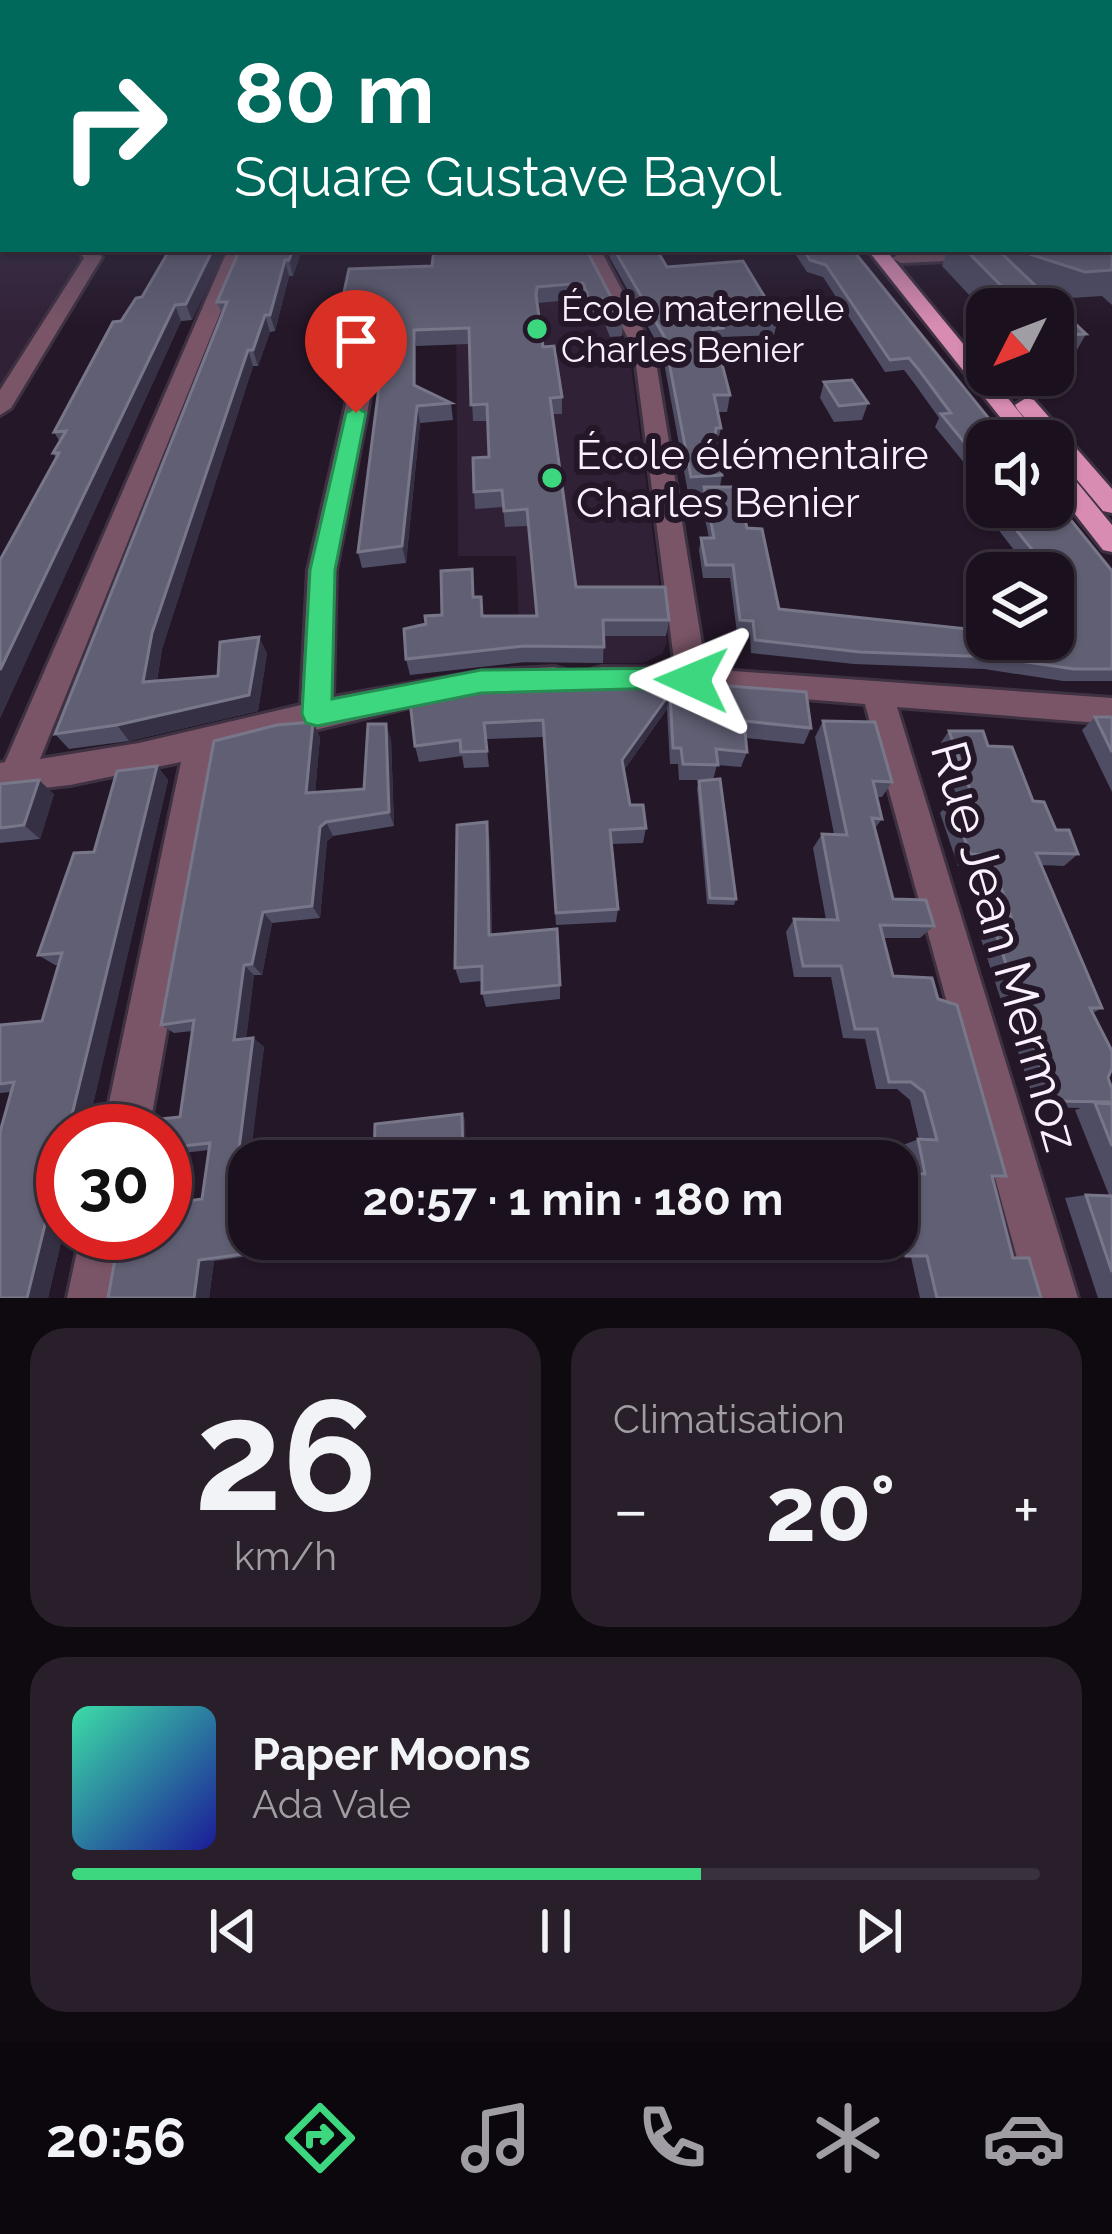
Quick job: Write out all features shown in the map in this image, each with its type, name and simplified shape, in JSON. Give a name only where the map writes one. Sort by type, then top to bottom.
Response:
[{"type":"main road","points":[[878,252],[1014,420]]},
{"type":"main road","points":[[897,254],[966,334]]},
{"type":"main road","points":[[1019,396],[1112,505]]},
{"type":"main road","points":[[1074,495],[1112,542]]},
{"type":"street","points":[[0,408],[93,257],[88,252]]},
{"type":"street","points":[[8,778],[236,252]]},
{"type":"street","points":[[593,252],[644,350],[692,680]]},
{"type":"street","points":[[897,254],[993,252]]},
{"type":"street","points":[[317,714],[322,570],[364,374],[396,365]]},
{"type":"street","points":[[8,778],[200,744],[317,714],[481,681],[692,680],[1112,711]]},
{"type":"street","name":"Rue Jean Mermoz","points":[[877,692],[1053,1298]]},
{"type":"street","points":[[131,1104],[194,797],[200,744]]},
{"type":"street","points":[[92,1298],[100,1260]]},
{"type":"shaded area","points":[[0,252],[103,252],[0,416]]},
{"type":"shaded area","name":"École élémentaire Charles Benier","points":[[587,263],[630,358],[667,643],[662,654],[644,663],[521,663],[516,556],[458,556],[456,315]]},
{"type":"building","points":[[168,252],[212,252],[186,304],[175,305],[0,670],[0,560],[59,453],[53,453],[66,431],[54,432],[113,322],[121,321],[136,298],[142,297]]},
{"type":"building","points":[[239,252],[292,252],[285,260],[270,315],[265,315],[253,350],[248,350],[152,633],[143,682],[218,676],[220,642],[259,637],[249,695],[55,734],[227,302],[217,302]]},
{"type":"building","points":[[434,252],[588,252],[623,320],[611,320],[602,299],[589,299],[583,283],[537,287],[536,295],[543,347],[554,346],[562,397],[550,398],[576,587],[665,587],[669,620],[603,620],[604,647],[524,646],[406,659],[404,629],[426,624],[425,616],[442,615],[441,571],[472,569],[473,597],[481,597],[482,616],[537,616],[527,509],[504,511],[502,490],[474,492],[473,458],[489,457],[487,404],[471,405],[469,328],[414,330],[414,385],[451,403],[417,406],[402,546],[358,552],[382,363],[404,355],[405,345],[400,340],[347,335],[354,297],[343,297],[349,269],[432,266]]},
{"type":"building","points":[[616,252],[658,252],[667,267],[743,261],[778,319],[720,321],[723,328],[713,329],[730,395],[714,395],[721,428],[716,428],[715,436],[722,475],[691,477],[664,336]]},
{"type":"building","points":[[805,252],[854,252],[966,396],[990,420],[966,420],[966,444],[941,414],[951,413],[919,370],[909,358],[890,360],[826,265],[810,260]]},
{"type":"building","points":[[968,252],[1000,252],[1038,288],[1003,288]]},
{"type":"building","points":[[1023,252],[1112,252],[1112,270],[1085,272]]},
{"type":"building","points":[[852,380],[868,403],[839,406],[824,382]]},
{"type":"building","points":[[704,487],[738,487],[747,528],[762,529],[779,609],[966,629],[966,656],[860,652],[755,640],[753,621],[740,620],[733,565],[706,565],[701,538],[714,538]]},
{"type":"building","points":[[1074,524],[1112,571],[1112,669],[1013,660],[1074,660],[1074,552],[1034,552],[1015,528],[1074,528]]},
{"type":"building","points":[[542,676],[604,676],[806,692],[811,728],[744,721],[747,752],[716,749],[718,765],[683,764],[681,748],[673,748],[670,693],[622,760],[630,805],[643,805],[646,828],[610,830],[618,909],[556,913],[543,720],[484,723],[487,751],[461,752],[460,740],[415,746],[409,692]]},
{"type":"building","points":[[1095,717],[1112,717],[1112,752]]},
{"type":"building","points":[[823,721],[875,722],[892,782],[873,781],[882,819],[872,818],[893,899],[926,900],[934,926],[880,925],[893,976],[932,978],[938,999],[957,1005],[1006,1176],[992,1176],[1013,1258],[1029,1258],[1041,1298],[937,1298],[927,1256],[918,1256],[918,1174],[925,1174],[918,1139],[937,1140],[924,1092],[911,1082],[889,1082],[877,1029],[855,1029],[841,966],[803,966],[794,919],[838,920],[822,834],[847,835]]},
{"type":"building","points":[[313,722],[306,793],[364,789],[368,724],[386,724],[389,812],[326,822],[320,827],[312,906],[263,912],[252,964],[244,965],[234,1040],[253,1038],[240,1140],[228,1140],[228,1256],[199,1260],[194,1298],[108,1298],[115,1260],[192,1260],[192,1200],[202,1199],[210,1143],[192,1145],[192,1104],[182,1104],[194,1020],[161,1025],[214,741],[277,725]]},
{"type":"building","points":[[949,731],[983,731],[988,746],[1012,747],[1033,801],[1044,802],[1056,830],[1069,830],[1078,854],[1036,853],[1102,1008],[1090,1008],[1112,1051],[1108,1078],[1112,1102],[1052,1101],[991,919],[1012,920],[990,855],[970,854],[951,800],[974,801]]},
{"type":"building","points":[[157,766],[75,1104],[36,1104],[36,1260],[27,1298],[0,1298],[0,1132],[14,1082],[0,1084],[0,1025],[42,1021],[62,953],[38,955],[74,853],[94,852],[117,771]]},
{"type":"building","points":[[720,779],[736,899],[710,898],[699,781]]},
{"type":"building","points":[[39,780],[24,825],[0,828],[0,784]]},
{"type":"building","points":[[487,822],[489,935],[557,929],[560,985],[482,993],[482,966],[455,968],[457,825]]},
{"type":"building","points":[[1095,1103],[1112,1104],[1112,1146]]},
{"type":"building","points":[[462,1114],[463,1140],[375,1140],[375,1124]]},
{"type":"building","points":[[1086,1195],[1112,1196],[1112,1272]]},
{"type":"place","name":"École maternelle Charles Benier","points":[[537,329]]},
{"type":"place","name":"École élémentaire Charles Benier","points":[[552,478]]},
{"type":"route","points":[[356,413],[322,570],[317,714],[481,681],[692,680]]}]
